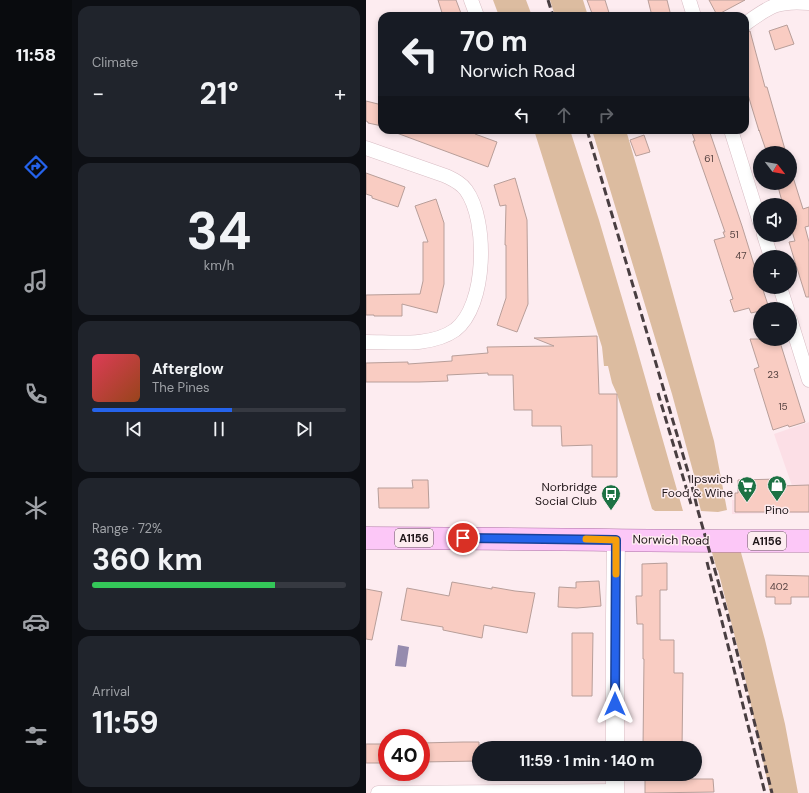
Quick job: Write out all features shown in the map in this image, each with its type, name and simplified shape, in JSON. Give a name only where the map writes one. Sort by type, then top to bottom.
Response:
[{"type":"main road","name":"Norwich Road","points":[[366,538],[809,541]]},
{"type":"street","points":[[471,0],[476,12]]},
{"type":"street","points":[[689,0],[693,12]]},
{"type":"street","points":[[749,21],[772,5],[781,1],[794,0],[809,3]]},
{"type":"street","points":[[732,134],[753,201]]},
{"type":"street","points":[[366,148],[446,176],[463,186],[471,198],[478,219],[481,261],[481,273],[475,300],[466,320],[454,331],[437,338],[424,341],[366,342]]},
{"type":"street","points":[[797,341],[809,380]]},
{"type":"street","points":[[615,741],[616,540]]},
{"type":"street","points":[[378,793],[615,786]]},
{"type":"shaded area","points":[[493,0],[526,0],[530,12],[498,12]]},
{"type":"shaded area","points":[[550,0],[583,0],[587,12],[554,12]]},
{"type":"shaded area","points":[[535,134],[571,134],[599,220],[683,511],[655,511],[652,509],[608,366],[604,366],[602,347]]},
{"type":"shaded area","points":[[593,134],[627,134],[714,441],[727,510],[718,512],[701,511],[694,483],[694,475],[672,394]]},
{"type":"shaded area","points":[[809,422],[809,513],[732,514],[732,500],[798,503],[774,434]]},
{"type":"shaded area","points":[[711,549],[740,549],[765,640],[785,724],[798,793],[770,793],[744,673],[718,570]]},
{"type":"shaded area","points":[[398,645],[409,647],[406,667],[395,666]]},
{"type":"building","points":[[438,0],[456,0],[460,12],[442,12]]},
{"type":"building","points":[[587,0],[605,0],[609,12],[592,12]]},
{"type":"building","points":[[648,0],[667,0],[670,12],[651,12]]},
{"type":"building","points":[[709,0],[745,0],[723,12],[715,12]]},
{"type":"building","points":[[787,25],[794,44],[775,50],[769,31]]},
{"type":"building","points":[[750,31],[765,87],[767,87],[784,146],[765,146],[749,98]]},
{"type":"building","points":[[366,101],[378,104],[378,125],[368,123],[366,121]]},
{"type":"building","points":[[399,134],[475,134],[497,142],[488,167]]},
{"type":"building","points":[[692,134],[710,134],[753,261],[753,294],[764,294],[767,302],[753,302],[753,313],[751,313],[749,308],[734,312],[730,300],[733,299],[714,240],[725,237],[723,232],[725,232],[693,141],[695,141]]},
{"type":"building","points":[[644,135],[650,152],[636,156],[630,140]]},
{"type":"building","points":[[366,173],[405,187],[398,207],[372,198],[372,196],[366,194]]},
{"type":"building","points":[[515,178],[527,220],[528,304],[517,332],[497,325],[506,298],[506,205],[500,206],[494,185]]},
{"type":"building","points":[[779,190],[797,190],[803,209],[809,207],[809,226],[805,227],[809,242],[809,297],[806,297],[797,268],[797,250],[791,250],[789,242],[797,242],[797,198],[781,198]]},
{"type":"building","points":[[436,199],[444,223],[444,284],[437,313],[402,304],[402,316],[366,315],[366,295],[420,294],[423,281],[423,242],[428,242],[415,206]]},
{"type":"building","points":[[597,336],[599,394],[617,394],[617,477],[592,477],[592,445],[562,446],[561,426],[532,426],[532,410],[514,410],[513,375],[488,375],[488,373],[447,375],[448,381],[366,382],[366,363],[408,362],[408,364],[452,361],[452,356],[488,353],[487,347],[554,346],[534,338]]},
{"type":"building","points":[[750,339],[753,339],[753,346],[781,346],[805,422],[789,427],[788,425],[773,430],[754,369],[759,367]]},
{"type":"building","points":[[780,479],[780,486],[809,485],[809,512],[735,512],[735,493],[738,493],[738,480]]},
{"type":"building","points":[[412,480],[428,480],[429,508],[379,508],[378,488],[413,488]]},
{"type":"building","points":[[667,563],[667,590],[660,590],[660,640],[674,640],[674,673],[683,673],[682,741],[643,741],[643,624],[637,624],[636,596],[642,596],[642,564]]},
{"type":"building","points":[[766,575],[809,576],[809,597],[791,597],[791,604],[775,604],[775,597],[766,597]]},
{"type":"building","points":[[599,581],[601,606],[577,608],[558,607],[559,587],[576,588],[576,582]]},
{"type":"building","points":[[452,582],[492,589],[492,587],[535,593],[527,633],[484,625],[482,638],[443,630],[443,627],[401,620],[407,588],[449,596]]},
{"type":"building","points":[[366,589],[382,592],[372,640],[366,639]]},
{"type":"building","points":[[572,633],[593,633],[592,696],[572,696]]},
{"type":"building","points":[[472,742],[472,761],[430,762],[430,743]]},
{"type":"building","points":[[366,744],[378,744],[378,763],[366,763]]},
{"type":"building","points":[[702,779],[713,779],[714,792],[645,793],[645,781],[702,781]]},
{"type":"railway","points":[[548,0],[552,12]]},
{"type":"railway","points":[[588,134],[691,482],[728,616],[772,793]]},
{"type":"railway","points":[[658,393],[691,504]]},
{"type":"railway","points":[[707,562],[765,793]]},
{"type":"slow traffic","points":[[586,539],[616,540],[616,574]]},
{"type":"place","name":"Pino","points":[[777,502]]},
{"type":"place","name":"Ipswich Food & Wine","points":[[747,503]]},
{"type":"place","name":"Norbridge Social Club","points":[[611,511]]},
{"type":"route","points":[[463,538],[616,540],[615,704]]}]
